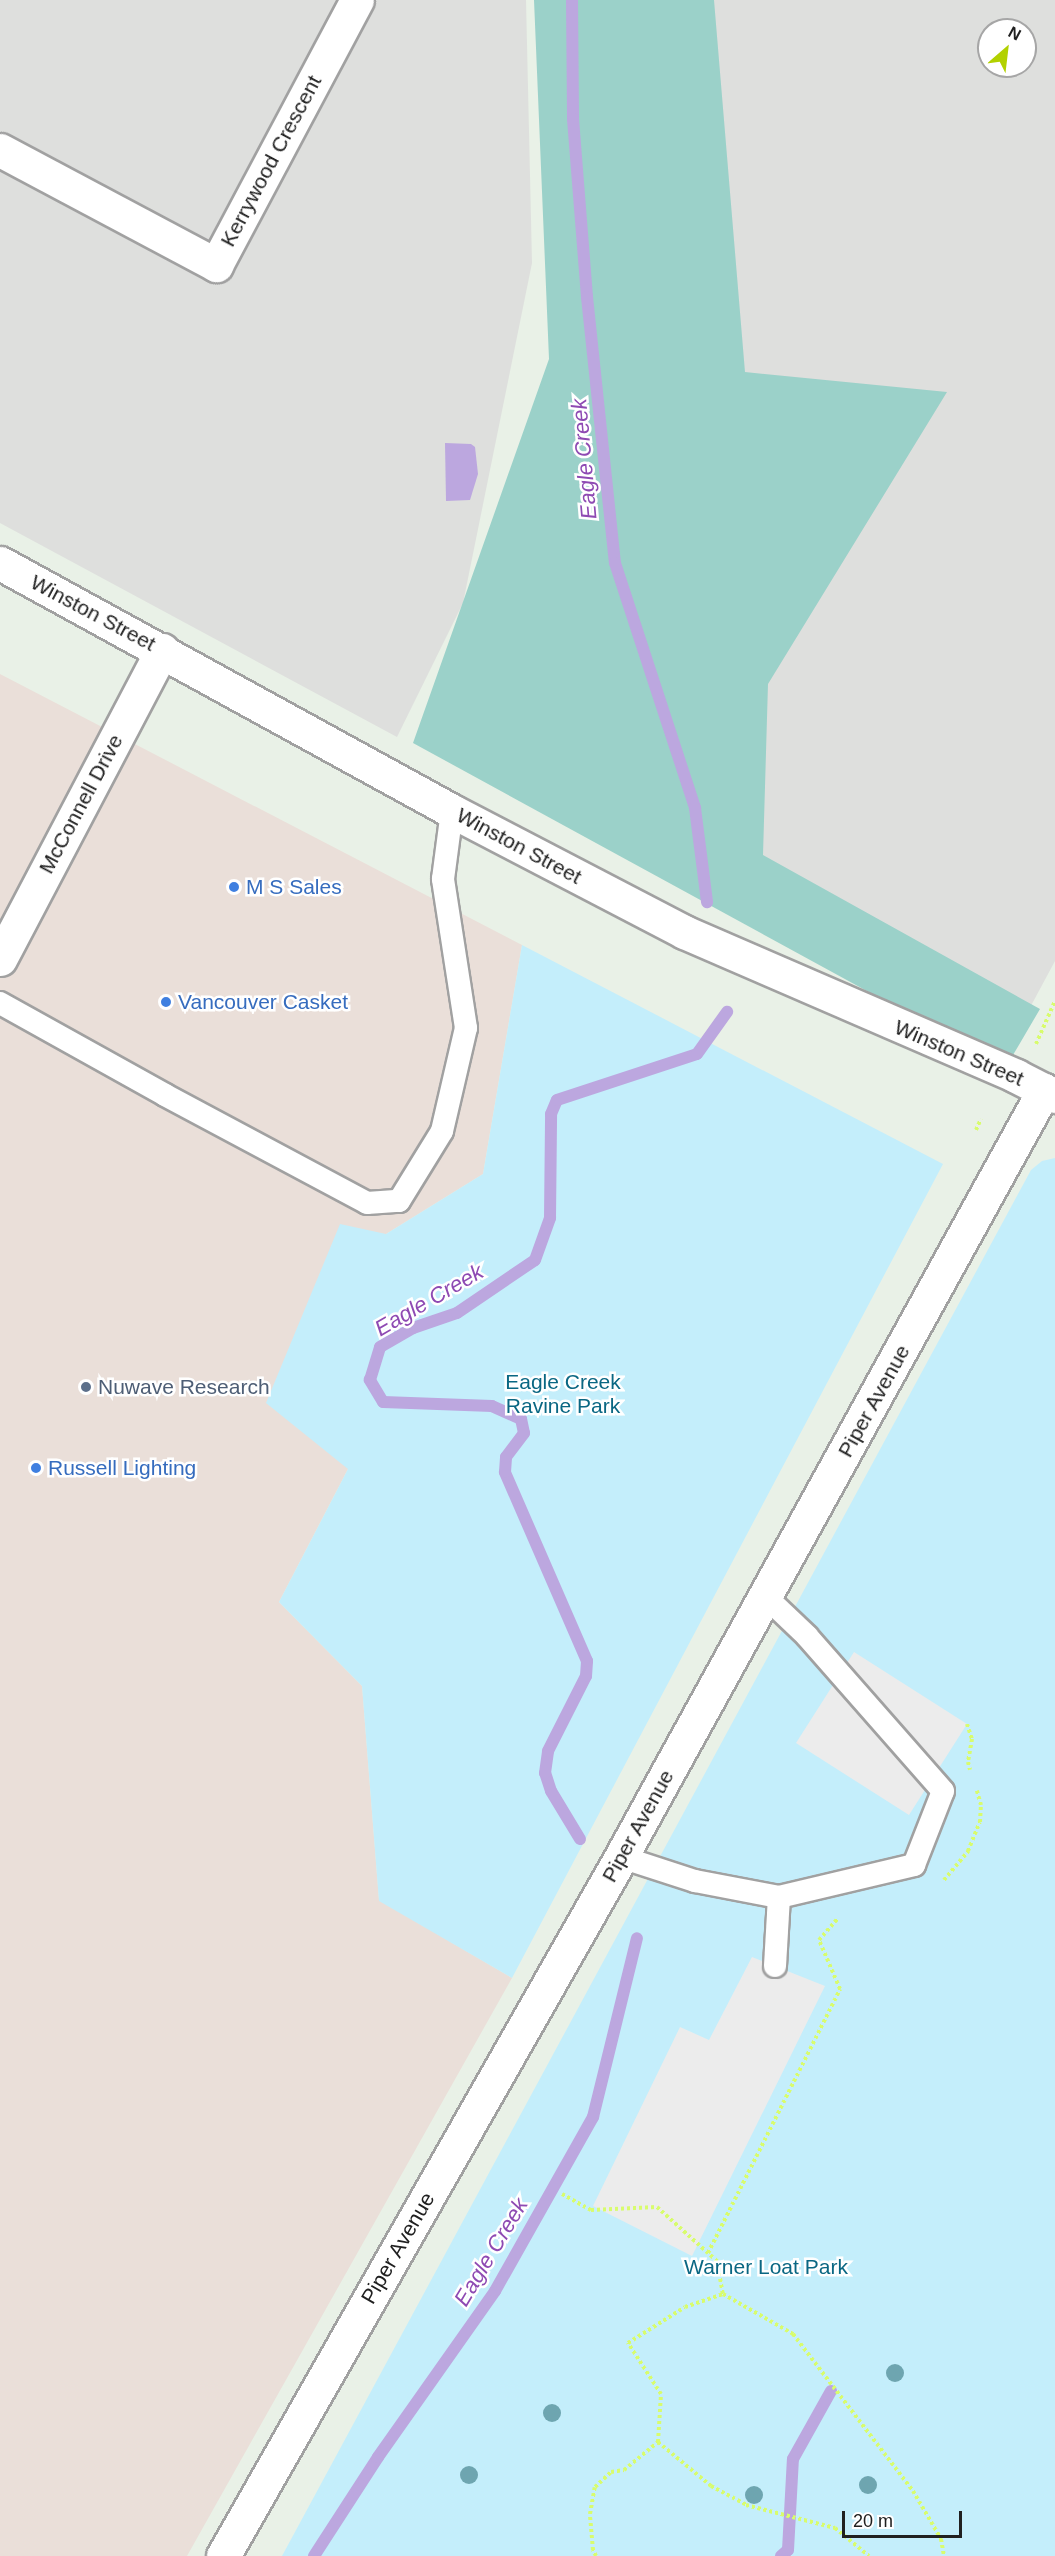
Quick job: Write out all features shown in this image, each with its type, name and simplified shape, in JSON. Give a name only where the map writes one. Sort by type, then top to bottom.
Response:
[{"type":"street","name":"Kerrywood Crescent","points":[[0,150],[216,265],[357,0]]},
{"type":"street","name":"Winston Street","points":[[0,563],[452,811],[684,932],[1050,1093]]},
{"type":"street","name":"McConnell Drive","points":[[0,959],[162,650]]},
{"type":"street","name":"Piper Avenue","points":[[223,2556],[621,1857],[1050,1093]]},
{"type":"lane","points":[[0,1003],[186,1107],[367,1203],[399,1201],[442,1131],[466,1028],[443,879],[452,811]]},
{"type":"lane","points":[[621,1857],[695,1881],[779,1897],[914,1865],[943,1791],[807,1636],[766,1597]]},
{"type":"lane","points":[[775,1966],[779,1897]]},
{"type":"path","points":[[1034,1048],[1055,1001]]},
{"type":"path","points":[[967,1724],[972,1739],[968,1762],[971,1773]]},
{"type":"path","points":[[943,1881],[968,1851],[980,1822],[981,1805],[974,1784]]},
{"type":"path","points":[[708,2253],[840,1989],[819,1940],[834,1920],[845,1917]]},
{"type":"path","points":[[562,2194],[591,2210],[657,2207],[717,2261],[723,2294]]},
{"type":"path","points":[[596,2556],[592,2550],[590,2514],[595,2487],[611,2472],[624,2470],[658,2442],[661,2394],[628,2343],[685,2307],[723,2294],[793,2334],[914,2491],[941,2539],[944,2556]]},
{"type":"path","points":[[658,2442],[711,2486],[746,2505],[800,2517],[835,2528],[869,2556]]},
{"type":"shaded area","points":[[0,0],[526,0],[532,263],[463,603],[397,737],[0,523]]},
{"type":"shaded area","points":[[534,0],[714,0],[745,372],[947,392],[768,684],[763,855],[1040,1009],[1006,1067],[413,743],[549,359]]},
{"type":"shaded area","points":[[633,0],[1055,0],[1055,961],[1026,1015],[733,864]]},
{"type":"shaded area","points":[[445,443],[471,444],[475,447],[478,474],[470,500],[446,501]]},
{"type":"shaded area","points":[[0,674],[522,945],[483,1174],[386,1234],[348,1469],[279,1602],[362,1686],[379,1900],[512,1978],[187,2556],[0,2556]]},
{"type":"shaded area","points":[[854,1652],[967,1724],[909,1815],[796,1743]]},
{"type":"shaded area","points":[[752,1957],[825,1986],[692,2256],[593,2206],[680,2027],[709,2040]]},
{"type":"green space","name":"Eagle Creek Ravine Park","points":[[522,945],[943,1164],[512,1978],[379,1901],[362,1686],[279,1602],[348,1469],[266,1403],[340,1224],[386,1234],[483,1174]]},
{"type":"green space","name":"Warner Loat Park","points":[[1055,1158],[1055,2556],[282,2556],[1031,1170],[1042,1161]]},
{"type":"waterway","name":"Eagle Creek","points":[[572,0],[573,119],[587,297],[615,563],[695,808],[707,902]]},
{"type":"waterway","name":"Eagle Creek","points":[[580,1839],[551,1791],[545,1773],[548,1751],[586,1676],[587,1661],[505,1472],[506,1457],[524,1433],[521,1419],[492,1406],[383,1402],[370,1380],[380,1347],[413,1328],[457,1313],[535,1260],[550,1218],[551,1114],[557,1100],[697,1054],[727,1012]]},
{"type":"waterway","name":"Eagle Creek","points":[[314,2556],[378,2457],[495,2291],[593,2117],[637,1938]]},
{"type":"waterway","points":[[781,2556],[788,2550],[793,2459],[831,2391]]},
{"type":"place","name":"M S Sales","points":[[234,887]]},
{"type":"place","name":"Vancouver Casket","points":[[166,1002]]},
{"type":"place","name":"Nuwave Research","points":[[86,1387]]},
{"type":"place","name":"Russell Lighting","points":[[36,1468]]}]
